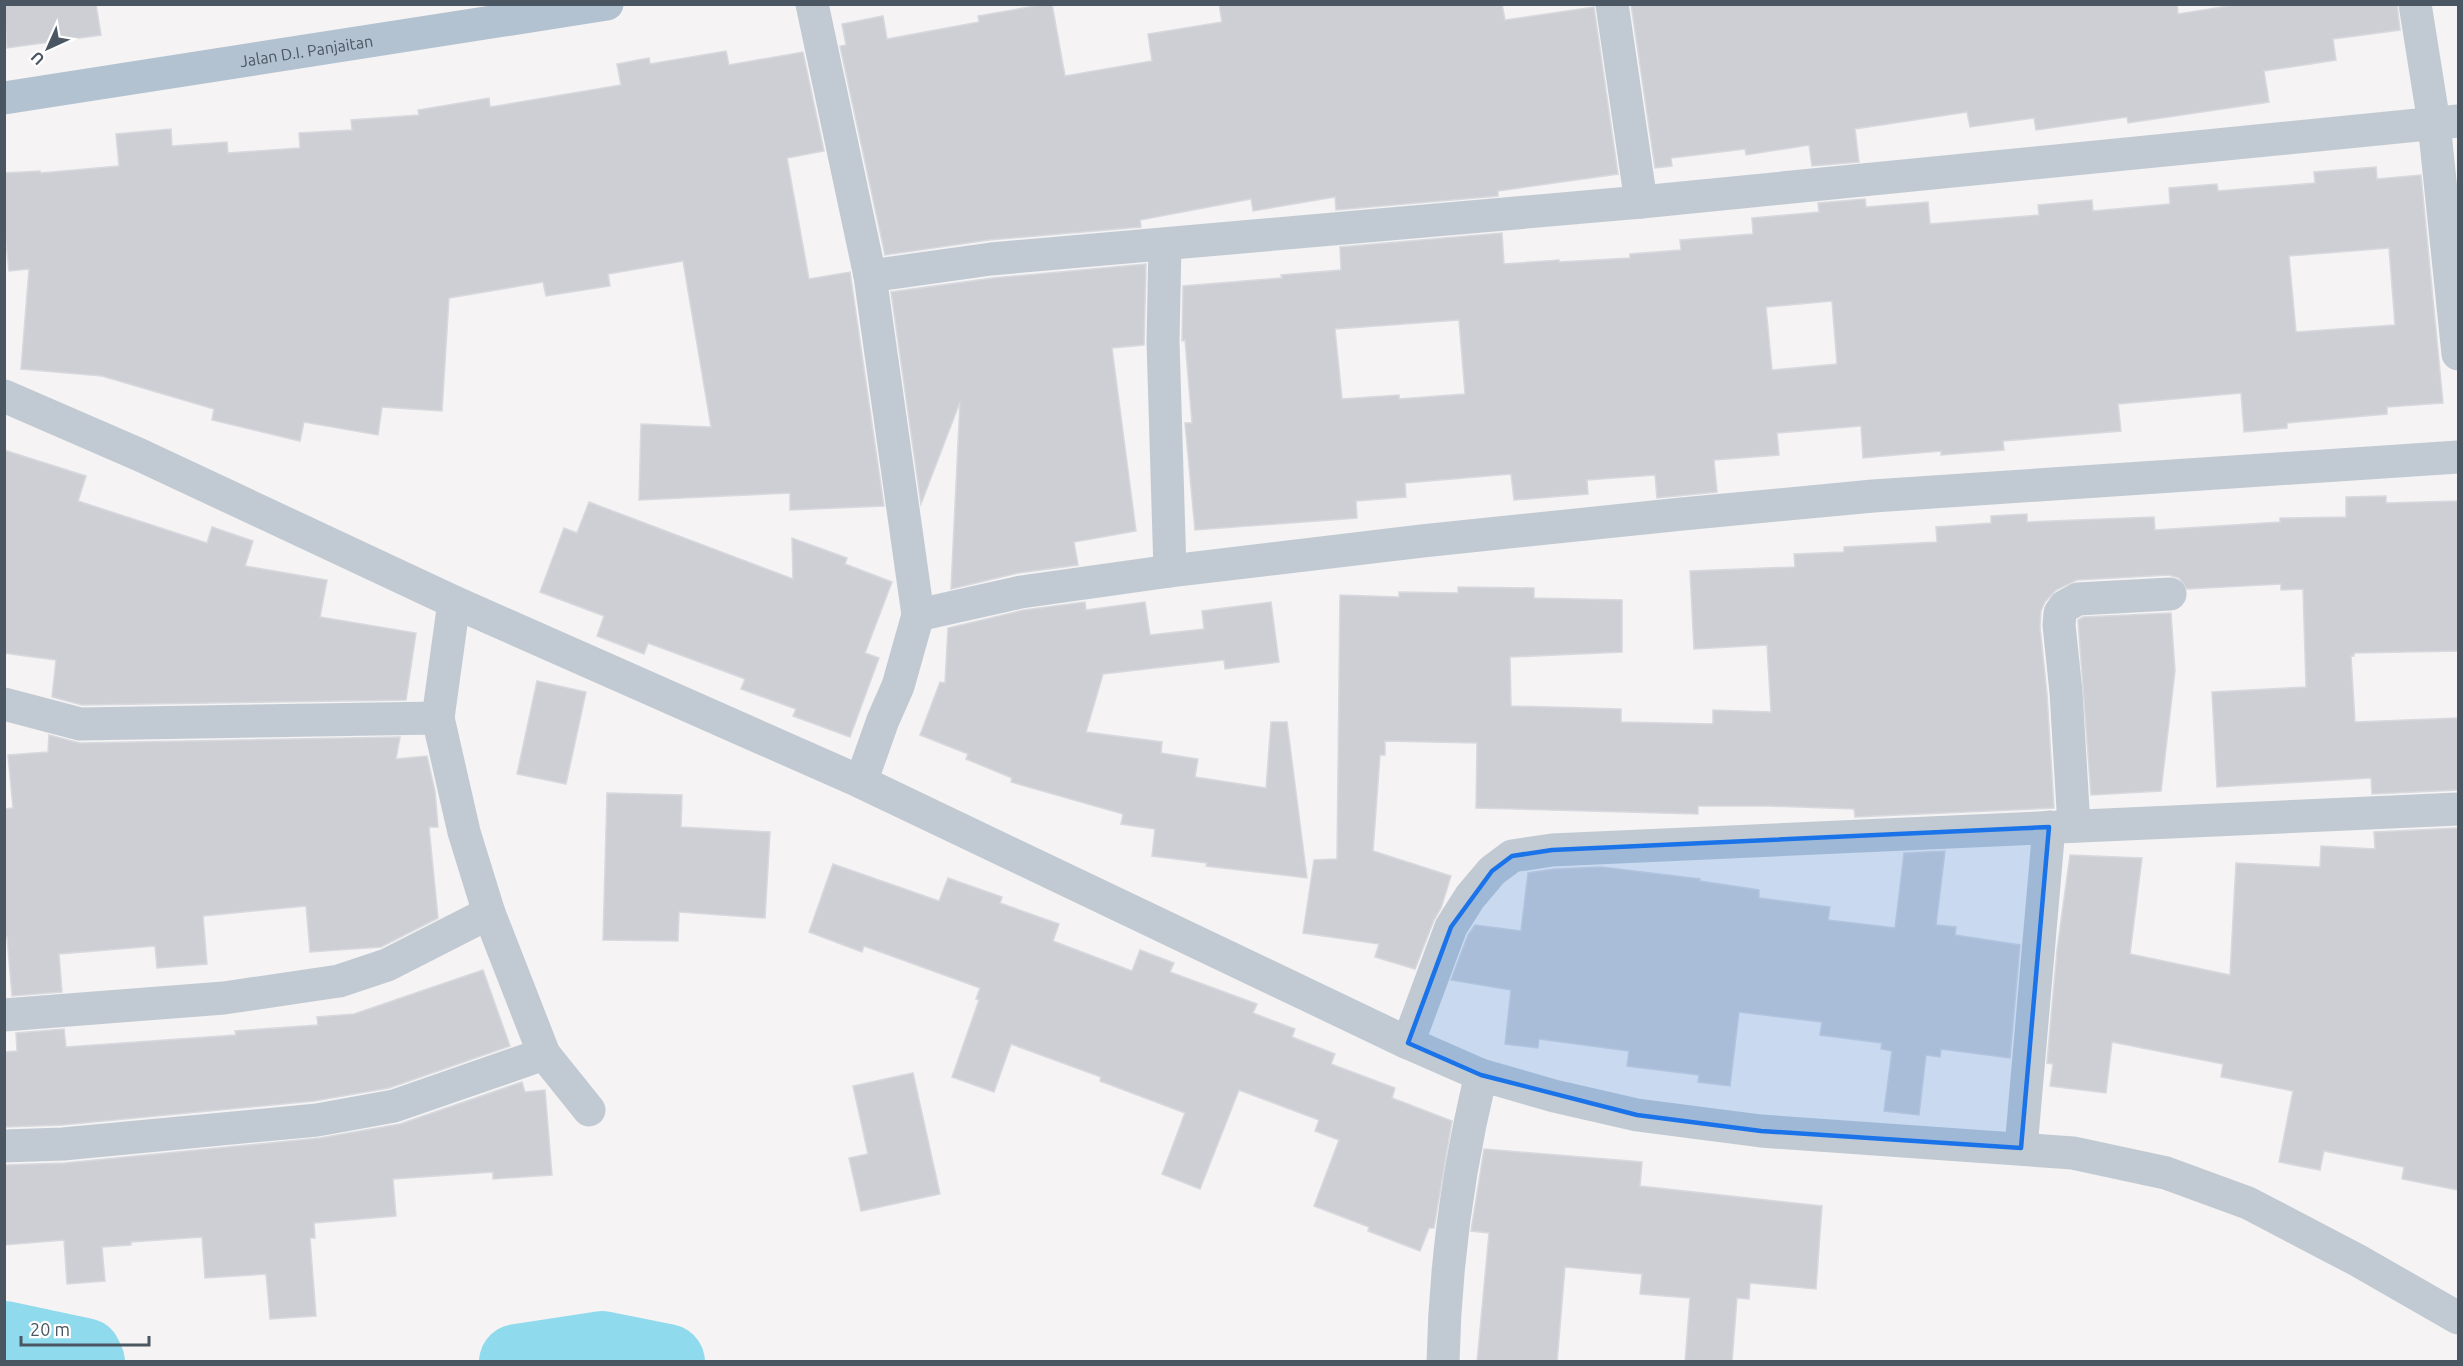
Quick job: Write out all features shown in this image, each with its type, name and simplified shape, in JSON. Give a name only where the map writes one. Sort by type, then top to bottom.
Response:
[{"type":"main road","name":"Jalan D.I. Panjaitan","points":[[4,98],[607,4]]},
{"type":"street","points":[[812,4],[870,276],[918,615],[898,686],[861,782]]},
{"type":"street","points":[[1612,4],[1641,202]]},
{"type":"street","points":[[2415,4],[2446,122],[2458,354]]},
{"type":"street","points":[[870,276],[991,259],[1641,202],[2446,122]]},
{"type":"street","points":[[1165,245],[1163,341],[1170,571]]},
{"type":"street","points":[[4,396],[140,455],[454,602],[861,782],[1408,1043],[1481,1075],[1554,1096],[1637,1115],[1761,1131],[2073,1153],[2166,1173],[2248,1203],[2357,1260],[2458,1318]]},
{"type":"street","points":[[918,615],[1021,592],[1170,571],[1422,541],[1873,496],[2458,457]]},
{"type":"street","points":[[2021,1148],[2061,827],[2066,692],[2059,625],[2060,613],[2065,606],[2078,599],[2170,594]]},
{"type":"street","points":[[454,602],[438,718],[464,832],[489,913],[544,1054],[589,1110]]},
{"type":"street","points":[[4,705],[80,723],[438,718]]},
{"type":"street","points":[[1408,1043],[1451,927],[1470,897],[1492,872],[1512,856],[1552,850],[2458,809]]},
{"type":"street","points":[[4,1015],[224,998],[339,981],[387,965],[489,913]]},
{"type":"street","points":[[4,1146],[63,1144],[317,1120],[394,1106],[544,1054]]},
{"type":"street","points":[[1443,1362],[1449,1244],[1463,1151],[1481,1075]]},
{"type":"highlighted area","points":[[2049,827],[2021,1148],[1761,1131],[1637,1115],[1481,1075],[1408,1043],[1451,927],[1492,871],[1512,856],[1552,850]]},
{"type":"building","points":[[4,4],[96,4],[101,35],[7,48]]},
{"type":"building","points":[[1052,4],[1065,76],[1152,61],[1148,34],[1222,22],[1219,4],[1502,4],[1505,20],[1594,7],[1618,174],[1498,191],[1498,196],[1336,210],[1335,197],[1253,211],[1251,199],[1140,220],[1141,227],[989,240],[885,255],[840,46],[846,45],[842,24],[883,16],[887,39],[979,22],[978,16]]},
{"type":"building","points":[[1631,4],[2177,4],[2178,14],[2241,4],[2397,4],[2400,30],[2333,39],[2336,60],[2264,71],[2269,102],[2128,123],[2127,117],[2036,130],[2034,118],[1970,127],[1967,112],[1855,129],[1859,162],[1812,166],[1809,145],[1746,155],[1745,149],[1671,158],[1672,166],[1655,168]]},
{"type":"building","points":[[726,51],[729,65],[803,52],[824,151],[787,158],[809,279],[850,272],[884,506],[790,510],[790,493],[639,500],[641,424],[711,427],[683,261],[608,274],[610,286],[546,296],[543,282],[449,298],[442,411],[382,407],[378,435],[304,422],[300,441],[212,420],[214,409],[102,376],[21,369],[29,269],[9,271],[4,223],[4,173],[40,171],[41,173],[119,166],[116,134],[171,129],[172,146],[227,142],[228,153],[300,148],[299,133],[352,130],[351,120],[419,115],[418,110],[489,98],[490,107],[621,85],[617,64],[649,58],[650,64]]},
{"type":"building","points":[[2376,167],[2377,179],[2421,175],[2443,403],[2387,407],[2387,414],[2287,423],[2287,428],[2244,432],[2241,393],[2118,404],[2121,431],[2003,441],[2004,450],[1941,455],[1941,451],[1863,458],[1861,426],[1777,433],[1779,455],[1714,460],[1717,492],[1657,498],[1655,475],[1587,480],[1588,494],[1514,500],[1511,474],[1405,483],[1406,497],[1356,501],[1357,518],[1195,530],[1185,423],[1192,423],[1185,340],[1182,341],[1183,286],[1282,278],[1281,275],[1341,270],[1340,247],[1502,233],[1504,264],[1630,258],[1630,254],[1681,250],[1680,240],[1753,234],[1752,218],[1819,212],[1818,203],[1865,199],[1866,207],[1928,202],[1930,224],[2039,215],[2038,205],[2092,200],[2093,211],[2170,204],[2169,188],[2217,184],[2218,191],[2315,183],[2314,172]],"holes":[[[2389,248],[2395,325],[2296,332],[2289,256]],[[1832,301],[1837,364],[1772,370],[1766,307]],[[1459,320],[1465,394],[1399,399],[1399,395],[1342,399],[1335,329]]]},
{"type":"building","points":[[1146,264],[1144,345],[1112,348],[1136,531],[1074,542],[1078,565],[1018,573],[951,589],[960,402],[921,504],[891,292],[993,278]]},
{"type":"building","points":[[4,450],[86,476],[78,501],[207,543],[212,527],[253,541],[245,566],[327,580],[320,617],[416,633],[406,700],[82,705],[52,697],[56,660],[4,653]]},
{"type":"building","points":[[2386,496],[2386,503],[2458,501],[2458,651],[2354,653],[2354,656],[2351,656],[2355,722],[2458,718],[2458,790],[2372,794],[2371,778],[2217,787],[2212,692],[2306,687],[2303,589],[2281,590],[2281,584],[2187,589],[2179,578],[2169,575],[2077,580],[2056,590],[2045,602],[2041,611],[2040,627],[2047,694],[2054,808],[1855,817],[1854,809],[1769,806],[1698,806],[1698,814],[1476,808],[1477,743],[1385,741],[1385,755],[1380,755],[1373,851],[1451,876],[1441,908],[1415,969],[1375,957],[1379,944],[1303,933],[1314,860],[1337,859],[1340,595],[1399,597],[1399,592],[1458,593],[1458,587],[1534,588],[1534,598],[1622,600],[1622,652],[1510,657],[1511,706],[1621,709],[1621,722],[1713,724],[1713,710],[1771,712],[1767,645],[1694,649],[1690,571],[1795,567],[1794,554],[1844,552],[1844,547],[1937,542],[1936,527],[1991,523],[1991,516],[2027,514],[2027,522],[2154,517],[2155,530],[2280,522],[2280,518],[2346,517],[2346,497]]},
{"type":"building","points":[[589,502],[793,579],[792,538],[847,558],[845,564],[892,582],[865,653],[879,658],[850,737],[793,716],[796,709],[741,689],[745,679],[648,643],[644,654],[597,636],[604,616],[540,592],[564,528],[577,533]]},
{"type":"building","points":[[1085,602],[1086,610],[1145,602],[1150,635],[1204,629],[1202,611],[1271,602],[1279,662],[1225,669],[1224,660],[1103,674],[1086,732],[1162,742],[1161,753],[1198,759],[1195,777],[1266,788],[1271,722],[1287,722],[1307,878],[1206,866],[1207,863],[1152,856],[1155,829],[1121,824],[1123,814],[1011,782],[1012,778],[966,759],[968,754],[920,735],[940,682],[945,683],[948,628],[1024,610]]},
{"type":"building","points":[[2171,613],[2175,671],[2161,791],[2091,795],[2078,620],[2083,617]]},
{"type":"building","points":[[537,681],[586,692],[566,784],[517,774]]},
{"type":"building","points":[[49,735],[80,743],[400,737],[396,759],[427,756],[435,791],[438,827],[429,827],[438,918],[381,947],[310,952],[306,906],[203,916],[207,964],[157,968],[155,946],[59,954],[62,992],[12,996],[7,937],[4,938],[4,809],[13,808],[8,755],[48,752]]},
{"type":"building","points":[[607,793],[682,795],[681,827],[770,832],[765,918],[679,912],[678,941],[603,940]]},
{"type":"building","points":[[2458,828],[2458,1190],[2402,1179],[2404,1167],[2324,1151],[2320,1170],[2279,1162],[2293,1091],[2221,1077],[2223,1064],[2112,1042],[2106,1093],[2050,1086],[2053,1064],[2047,1063],[2057,950],[2070,855],[2142,858],[2130,954],[2230,975],[2236,863],[2320,867],[2321,846],[2375,849],[2374,832]]},
{"type":"building","points":[[1945,851],[1936,925],[1956,927],[1955,935],[2020,945],[2010,1058],[1941,1049],[1940,1057],[1926,1055],[1919,1115],[1884,1111],[1892,1051],[1881,1049],[1882,1043],[1820,1035],[1822,1022],[1739,1012],[1730,1086],[1698,1082],[1699,1075],[1627,1066],[1629,1051],[1539,1039],[1538,1048],[1505,1044],[1511,990],[1451,980],[1468,935],[1475,925],[1521,931],[1528,873],[1554,869],[1601,867],[1700,879],[1700,881],[1759,890],[1759,898],[1830,907],[1828,920],[1895,928],[1904,853]]},
{"type":"building","points":[[833,864],[939,901],[948,878],[1002,897],[1000,903],[1059,924],[1053,941],[1132,971],[1140,950],[1174,963],[1170,972],[1257,1004],[1253,1013],[1295,1029],[1292,1037],[1335,1054],[1331,1064],[1395,1088],[1392,1098],[1452,1121],[1434,1228],[1429,1228],[1420,1251],[1368,1231],[1369,1227],[1314,1206],[1339,1140],[1315,1131],[1319,1120],[1239,1090],[1200,1189],[1162,1174],[1185,1113],[1100,1081],[1101,1077],[1011,1044],[994,1092],[952,1077],[979,1000],[976,999],[980,988],[864,946],[862,952],[809,932]]},
{"type":"building","points":[[483,970],[510,1046],[389,1088],[314,1101],[62,1125],[4,1127],[4,1052],[17,1051],[16,1033],[64,1029],[66,1047],[236,1035],[235,1031],[318,1025],[317,1017],[354,1014]]},
{"type":"building","points":[[913,1073],[940,1194],[861,1211],[849,1158],[868,1154],[853,1086]]},
{"type":"building","points":[[522,1082],[525,1092],[545,1090],[552,1175],[493,1179],[493,1172],[393,1179],[396,1216],[314,1223],[315,1238],[310,1238],[316,1316],[270,1319],[266,1274],[205,1278],[202,1237],[131,1242],[131,1245],[102,1247],[105,1281],[67,1284],[64,1240],[4,1245],[4,1165],[65,1163],[320,1138],[400,1124]]},
{"type":"building","points":[[1484,1149],[1642,1162],[1640,1186],[1822,1206],[1816,1289],[1750,1283],[1749,1299],[1737,1298],[1732,1362],[1685,1362],[1690,1298],[1640,1294],[1642,1274],[1565,1267],[1557,1362],[1477,1362],[1489,1233],[1471,1231]]},
{"type":"waterway","points":[[4,1339],[84,1356],[87,1362]]},
{"type":"waterway","points":[[517,1362],[602,1349],[667,1362]]}]
